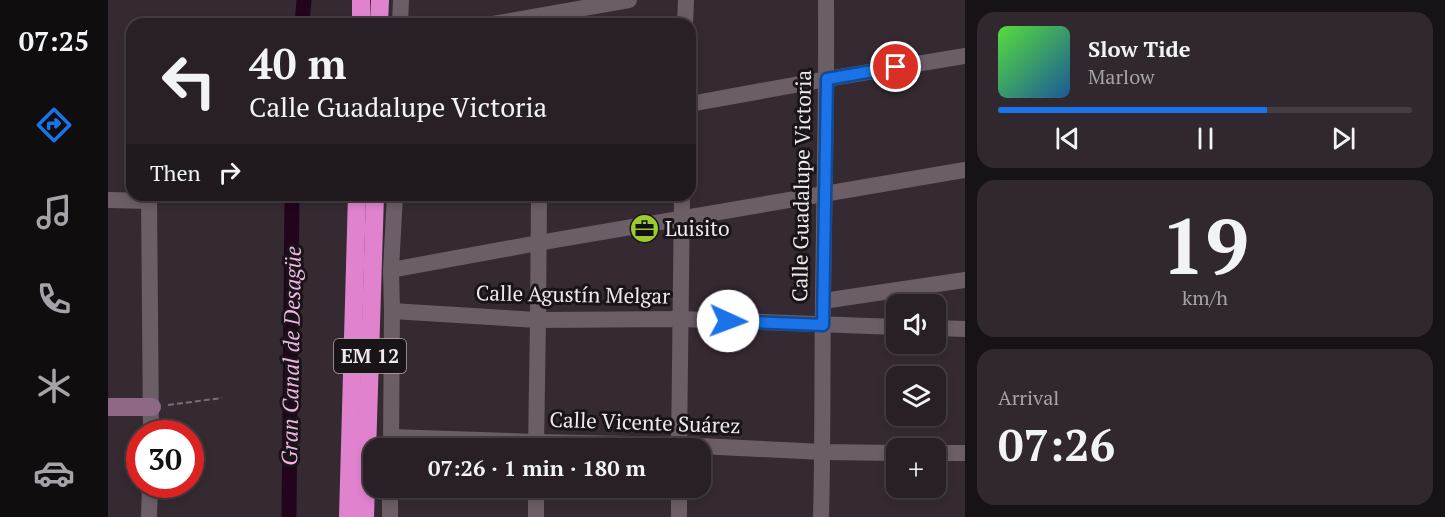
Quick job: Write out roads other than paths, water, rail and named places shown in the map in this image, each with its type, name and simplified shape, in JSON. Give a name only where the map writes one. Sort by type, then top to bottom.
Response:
[{"type":"highway","points":[[361,0],[361,18]]},
{"type":"highway","points":[[379,18],[380,0]]},
{"type":"highway","name":"EM 12","points":[[348,517],[357,201]]},
{"type":"highway","name":"EM 12","points":[[365,517],[375,201]]},
{"type":"street","points":[[400,18],[401,0]]},
{"type":"street","points":[[519,18],[629,0]]},
{"type":"street","points":[[685,18],[686,0]]},
{"type":"street","name":"Calle Guadalupe Victoria","points":[[821,517],[826,0]]},
{"type":"street","points":[[696,103],[965,56]]},
{"type":"street","points":[[391,270],[965,170]]},
{"type":"street","points":[[108,200],[126,199]]},
{"type":"street","points":[[149,201],[152,420]]},
{"type":"street","points":[[391,438],[391,270],[394,201]]},
{"type":"street","points":[[536,438],[538,201]]},
{"type":"street","points":[[679,438],[682,201]]},
{"type":"street","points":[[823,301],[965,280]]},
{"type":"street","name":"Calle Agustín Melgar","points":[[392,311],[538,320],[681,319],[886,327]]},
{"type":"street","points":[[946,328],[965,329]]},
{"type":"street","points":[[108,407],[152,407]]},
{"type":"street","name":"Calle Vicente Suárez","points":[[711,448],[886,453]]},
{"type":"street","points":[[946,453],[965,453]]},
{"type":"street","points":[[149,517],[150,498]]},
{"type":"street","points":[[390,498],[390,517]]},
{"type":"street","points":[[536,498],[536,517]]},
{"type":"street","points":[[679,498],[679,517]]},
{"type":"waterway","name":"Gran Canal de Desagüe","points":[[302,18],[304,0]]},
{"type":"waterway","name":"Gran Canal de Desagüe","points":[[289,517],[292,201]]},
{"type":"place","name":"Luisito","points":[[644,229]]}]
